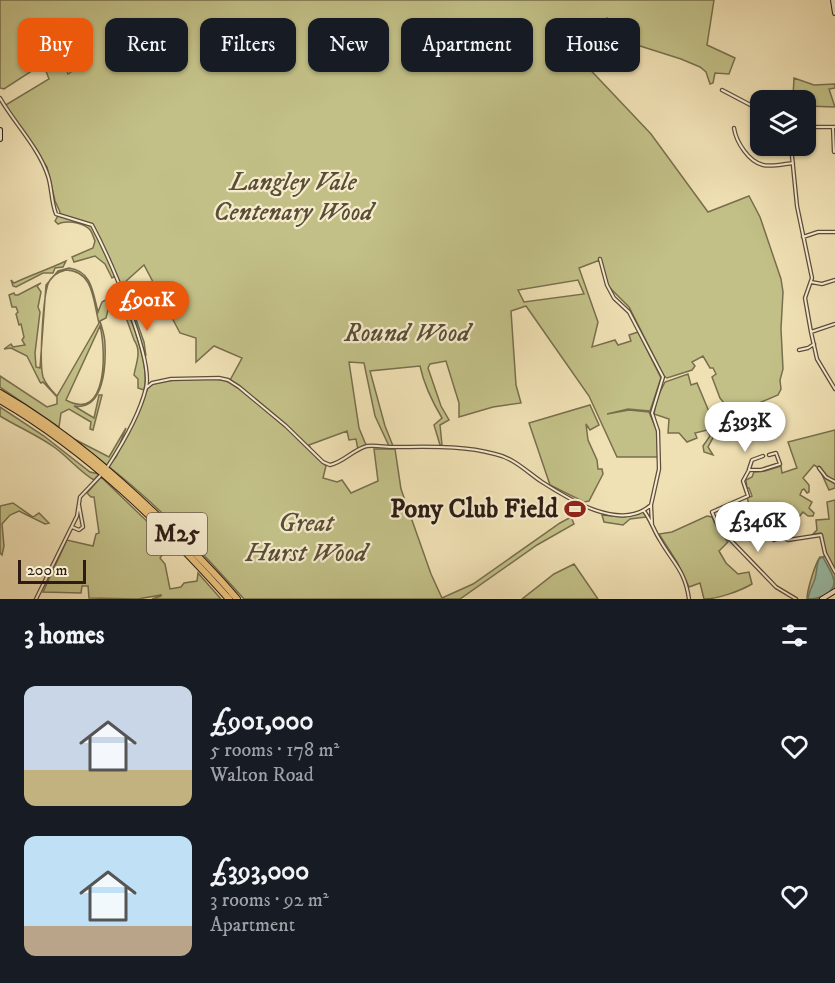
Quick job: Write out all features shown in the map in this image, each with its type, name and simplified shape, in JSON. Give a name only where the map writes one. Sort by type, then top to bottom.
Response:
[{"type":"highway","name":"M25","points":[[0,393],[47,424],[130,490],[201,559],[237,599]]},
{"type":"highway","name":"M25","points":[[0,400],[44,429],[127,494],[198,564],[229,599]]},
{"type":"main road","points":[[833,0],[835,12]]},
{"type":"main road","points":[[0,130],[0,140]]},
{"type":"main road","points":[[822,599],[835,591]]},
{"type":"street","points":[[722,90],[750,105]]},
{"type":"street","points":[[0,99],[43,163],[49,177],[52,204],[56,214],[92,225],[118,281],[144,352],[146,388],[117,454],[108,466]]},
{"type":"street","points":[[816,127],[834,127],[834,152]]},
{"type":"street","points":[[734,128],[743,148],[753,160],[765,165],[793,163]]},
{"type":"street","points":[[792,156],[797,206],[811,282],[806,298],[814,344],[817,359],[835,389]]},
{"type":"street","points":[[803,237],[818,232],[835,232]]},
{"type":"street","points":[[600,259],[614,298],[629,312],[663,377],[652,413],[658,431],[659,469],[651,505],[652,525]]},
{"type":"street","points":[[811,282],[822,284],[835,280]]},
{"type":"street","points":[[812,332],[835,324]]},
{"type":"street","points":[[799,350],[814,344]]},
{"type":"street","points":[[146,380],[152,383],[199,378],[228,380],[239,387],[323,462],[330,465],[367,446],[420,445],[486,452],[511,460],[543,482],[596,511],[627,515],[651,510]]},
{"type":"street","points":[[146,388],[152,383]]},
{"type":"street","points":[[749,470],[761,470],[780,464],[776,453],[770,454]]},
{"type":"street","points":[[763,456],[752,460],[743,481],[747,496],[712,511],[716,524],[726,535],[776,587],[796,599]]},
{"type":"street","points":[[819,468],[826,477],[835,482]]},
{"type":"street","points":[[36,599],[72,527],[80,497],[100,476]]},
{"type":"street","points":[[72,527],[80,531],[83,527],[79,505]]},
{"type":"street","points":[[645,512],[651,505]]},
{"type":"street","points":[[645,512],[681,572],[689,599]]},
{"type":"street","points":[[774,540],[782,537],[788,540],[821,535],[825,553],[835,572]]},
{"type":"green space","name":"Langley Vale Centenary Wood","points":[[0,0],[714,0],[707,45],[735,58],[729,74],[715,73],[713,83],[710,84],[706,72],[700,67],[640,46],[640,18],[545,18],[545,72],[592,72],[651,134],[708,212],[749,196],[760,217],[781,279],[783,369],[780,380],[781,389],[778,395],[733,414],[720,398],[712,377],[716,374],[703,356],[692,362],[695,366],[692,370],[667,378],[629,307],[607,285],[600,260],[579,268],[598,322],[592,347],[615,340],[618,345],[631,341],[629,335],[638,332],[661,378],[650,411],[628,409],[607,414],[629,410],[649,412],[657,431],[658,457],[617,457],[589,396],[526,306],[511,311],[516,385],[521,403],[493,407],[459,417],[459,403],[446,361],[430,364],[428,368],[441,406],[449,420],[440,425],[442,445],[440,445],[434,425],[442,418],[429,394],[420,366],[370,371],[393,446],[389,446],[375,416],[364,363],[349,362],[359,428],[366,445],[358,450],[356,439],[349,440],[347,431],[309,445],[313,453],[326,466],[323,478],[337,482],[342,480],[351,493],[378,481],[374,449],[395,449],[401,489],[431,574],[442,598],[473,584],[560,523],[571,517],[574,524],[537,545],[460,599],[244,599],[179,529],[108,466],[116,457],[148,388],[152,384],[191,378],[229,382],[242,358],[214,346],[196,362],[196,338],[180,333],[144,265],[125,282],[144,342],[146,356],[117,275],[112,278],[105,264],[95,256],[74,262],[72,257],[93,248],[95,241],[91,232],[85,226],[77,223],[58,224],[55,221],[60,212],[47,167],[4,106],[49,79],[46,72],[67,72],[68,74],[93,72],[93,18],[18,18],[18,72],[30,72],[4,89],[0,88]],"holes":[[[578,280],[584,294],[524,302],[518,290]]]},
{"type":"green space","points":[[794,78],[814,85],[835,84],[835,88],[829,89],[835,107],[816,106],[816,90],[793,90]]},
{"type":"green space","points":[[66,261],[63,267],[55,268],[53,273],[43,273],[16,287],[13,286],[11,280],[14,283]]},
{"type":"green space","points":[[69,268],[83,273],[93,291],[98,312],[102,302],[114,295],[113,306],[109,306],[106,318],[100,321],[105,353],[101,385],[97,394],[92,402],[84,406],[74,406],[94,418],[99,395],[102,395],[93,430],[90,429],[91,422],[69,409],[61,413],[59,427],[0,387],[0,376],[47,407],[57,404],[57,397],[43,382],[40,382],[27,356],[11,348],[4,349],[11,344],[13,347],[25,345],[22,340],[24,337],[21,324],[19,325],[16,314],[18,312],[16,307],[12,307],[9,295],[14,293],[18,295],[41,283],[37,286],[41,292],[38,307],[40,312],[35,353],[36,367],[40,368],[41,347],[43,377],[57,396],[99,323],[87,281],[75,272],[66,270],[54,276],[58,271]],"holes":[[[100,326],[103,366],[97,393],[90,402],[80,404],[66,400]]]},
{"type":"green space","points":[[119,288],[142,353],[144,390],[138,388],[138,379],[134,375],[138,348],[118,295],[114,295],[114,292]]},
{"type":"green space","points":[[688,374],[691,385],[697,383],[710,414],[722,410],[730,419],[714,436],[708,447],[713,455],[704,452],[703,446],[710,436],[707,430],[695,433],[697,438],[687,442],[679,433],[668,433],[669,419],[654,414],[657,398],[665,382]]},
{"type":"green space","points":[[590,405],[599,425],[590,430],[586,424],[588,440],[597,460],[598,469],[602,469],[603,474],[589,501],[584,502],[550,485],[529,423]]},
{"type":"green space","points":[[0,407],[44,436],[90,472],[99,474],[94,480],[89,477],[54,447],[0,416]]},
{"type":"green space","points":[[126,428],[117,452],[107,465],[74,439],[109,457]]},
{"type":"green space","points":[[835,430],[835,488],[829,490],[819,468],[814,465],[803,478],[809,485],[809,492],[807,493],[804,489],[800,495],[812,502],[809,508],[814,513],[813,516],[808,516],[803,512],[798,518],[758,530],[747,498],[752,496],[747,488],[746,480],[752,477],[754,472],[781,466],[782,473],[797,468],[788,442]]},
{"type":"green space","points":[[101,477],[181,554],[168,546],[160,558],[165,564],[170,589],[197,581],[198,573],[221,599],[152,599],[161,595],[138,599],[89,598],[88,586],[82,586],[81,593],[43,592],[67,540],[93,546],[96,534],[99,533],[94,497],[87,493]]},
{"type":"green space","points":[[835,500],[835,589],[819,599],[807,599],[816,565],[825,553],[821,533],[813,534],[817,530],[816,520],[829,519],[827,502]]},
{"type":"green space","points":[[13,503],[33,517],[39,513],[49,523],[45,524],[19,511],[10,515],[2,524],[4,546],[2,555],[0,553],[0,506]]},
{"type":"green space","points":[[643,512],[647,517],[630,519],[623,525],[604,522],[602,515],[624,517]]},
{"type":"green space","points":[[707,516],[712,517],[728,542],[719,551],[726,563],[738,574],[749,572],[752,584],[729,594],[704,599],[700,583],[689,587],[677,562],[659,534],[672,532]]},
{"type":"green space","points":[[574,564],[598,599],[522,599],[554,574]]},
{"type":"shaded area","points":[[823,557],[832,575],[834,586],[825,595],[808,599],[818,561]]},
{"type":"place","name":"Pony Club Field","points":[[575,509]]},
{"type":"park label","name":"Round Wood","points":[[407,333]]},
{"type":"park label","name":"Great Hurst Wood","points":[[306,538]]}]
